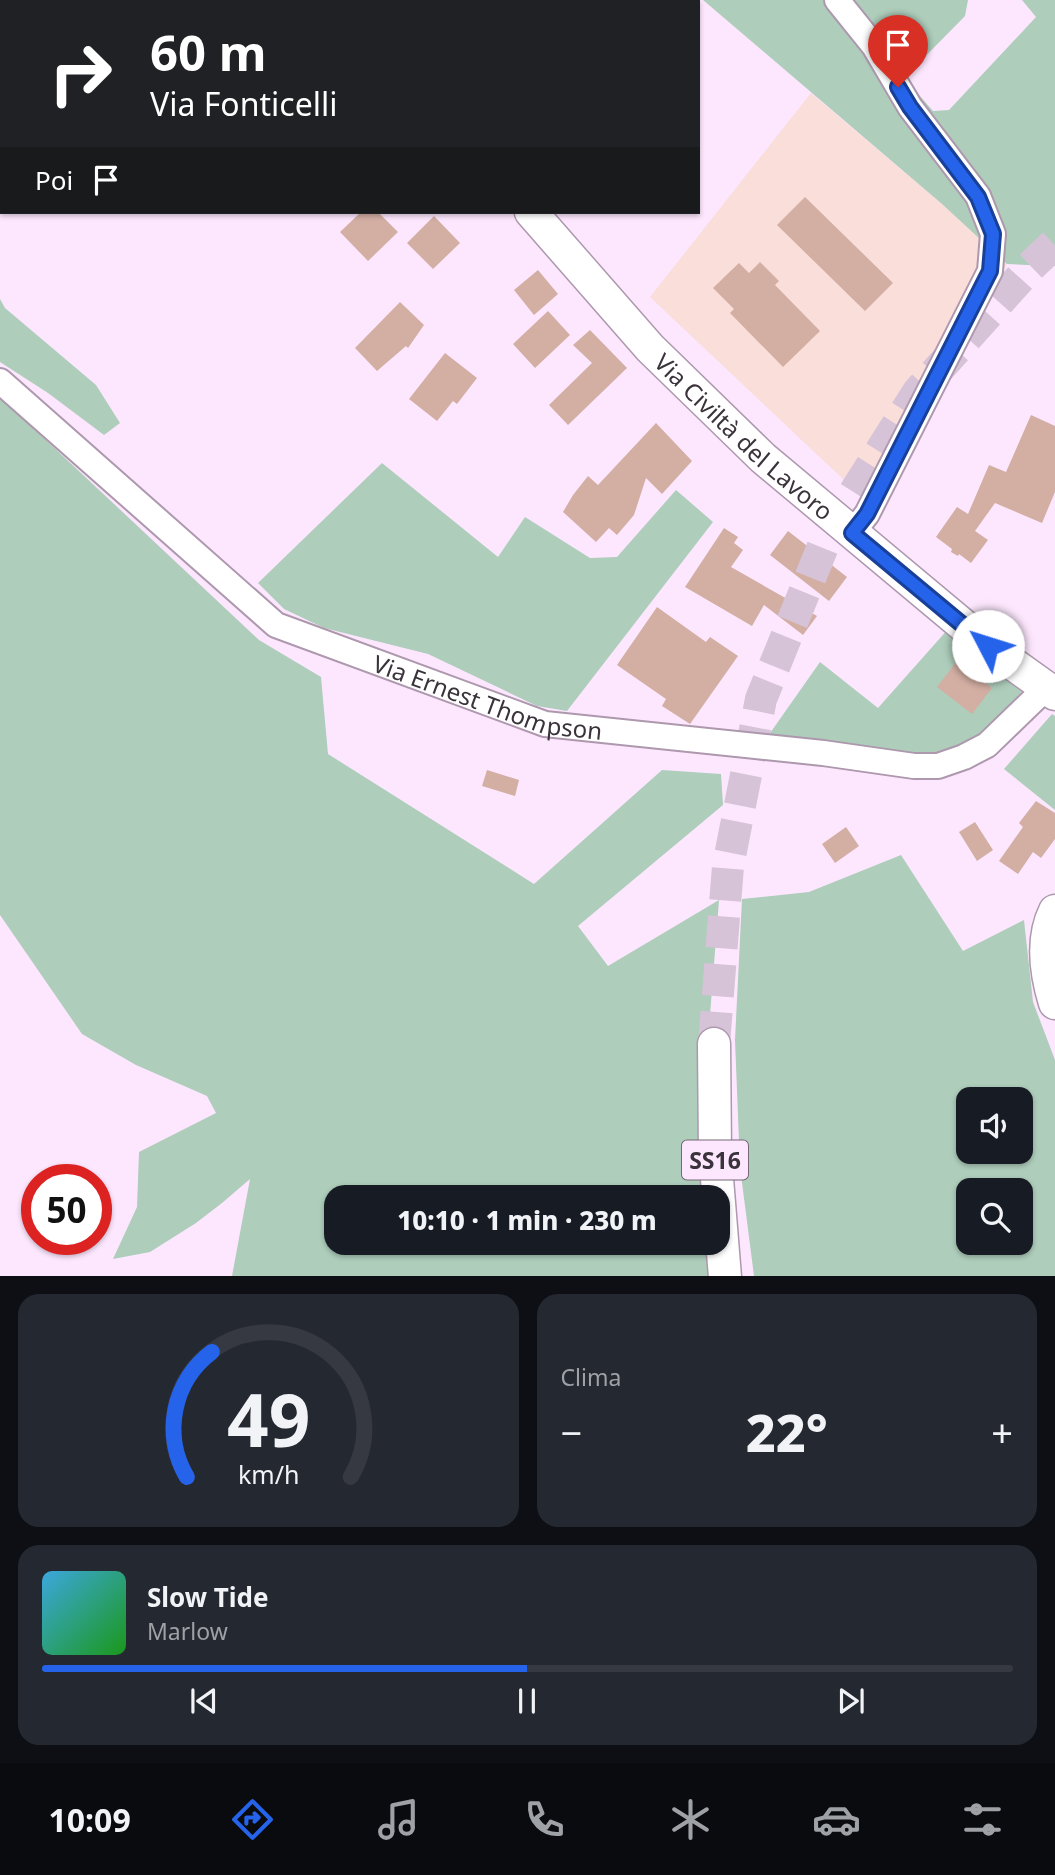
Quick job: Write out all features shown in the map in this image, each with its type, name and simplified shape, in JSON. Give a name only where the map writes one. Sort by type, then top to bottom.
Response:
[{"type":"main road","name":"Via Civiltà del Lavoro","points":[[532,214],[650,348],[763,458],[988,646],[1052,691]]},
{"type":"main road","points":[[1055,911],[1049,929],[1046,957],[1055,1003]]},
{"type":"main road","name":"SS16","points":[[714,1044],[715,1154],[725,1276]]},
{"type":"street","points":[[837,0],[874,47],[910,107],[978,197],[993,234],[990,271],[867,514],[852,533]]},
{"type":"street","name":"Via Ernest Thompson","points":[[0,381],[276,625],[545,724],[823,753],[914,766],[937,766],[964,757],[987,745],[1052,691]]},
{"type":"shaded area","points":[[811,93],[942,204],[1007,264],[879,513],[650,297]]},
{"type":"green space","points":[[703,0],[968,0],[965,16],[907,75],[933,111],[949,110],[1036,17],[1022,0],[1055,0],[1055,266],[1007,264],[942,204]]},
{"type":"green space","points":[[0,299],[5,308],[96,385],[120,423],[104,435],[48,393],[0,362]]},
{"type":"green space","points":[[0,397],[259,640],[321,677],[328,754],[534,884],[662,770],[721,774],[723,805],[578,926],[608,966],[719,900],[709,1028],[707,1185],[324,1185],[324,1255],[710,1255],[713,1276],[232,1276],[250,1179],[196,1223],[150,1252],[113,1259],[137,1207],[139,1152],[216,1113],[207,1096],[136,1065],[82,1034],[0,915]]},
{"type":"green space","points":[[382,463],[498,557],[525,517],[590,558],[617,557],[676,490],[713,522],[567,711],[537,706],[428,654],[324,628],[284,609],[258,583]]},
{"type":"green space","points":[[949,628],[1023,690],[976,742],[964,749],[921,756],[768,736],[820,662],[878,708]]},
{"type":"green space","points":[[1052,714],[1055,716],[1055,810],[1004,769]]},
{"type":"green space","points":[[901,855],[963,951],[1024,920],[1033,1002],[1055,1060],[1055,1276],[754,1276],[740,1167],[735,1040],[742,899],[809,892]]},
{"type":"building","points":[[805,197],[893,283],[865,311],[777,225]]},
{"type":"building","points":[[359,214],[380,214],[398,232],[368,261],[340,232]]},
{"type":"building","points":[[434,216],[460,243],[433,269],[407,243]]},
{"type":"building","points":[[760,262],[779,281],[775,285],[820,331],[783,367],[730,313],[734,309],[713,288],[739,263],[749,273]]},
{"type":"building","points":[[538,270],[558,294],[534,315],[514,290]]},
{"type":"building","points":[[400,302],[424,325],[408,348],[406,346],[377,371],[355,348]]},
{"type":"building","points":[[548,311],[570,335],[535,368],[513,344]]},
{"type":"building","points":[[590,330],[627,368],[568,425],[549,405],[592,363],[573,345]]},
{"type":"building","points":[[445,353],[477,378],[457,404],[453,401],[437,421],[409,399]]},
{"type":"building","points":[[1031,415],[1055,426],[1055,492],[1042,523],[995,503],[975,531],[988,540],[971,563],[959,554],[958,556],[951,552],[952,549],[936,537],[957,507],[968,514],[989,465],[1006,472]]},
{"type":"building","points":[[656,423],[692,461],[662,494],[646,478],[634,515],[617,535],[609,528],[596,542],[563,512],[588,476],[598,485]]},
{"type":"building","points":[[724,528],[738,537],[734,543],[743,550],[731,567],[817,616],[803,635],[764,605],[752,626],[685,587]]},
{"type":"building","points":[[788,531],[847,577],[829,601],[770,555]]},
{"type":"building","points":[[657,607],[706,642],[710,637],[738,656],[690,724],[662,706],[666,699],[617,665]]},
{"type":"building","points":[[957,661],[992,688],[972,714],[937,687]]},
{"type":"building","points":[[487,770],[519,780],[515,796],[482,786]]},
{"type":"building","points":[[1036,801],[1055,813],[1055,839],[1041,858],[1033,852],[1018,874],[999,861],[1023,827],[1019,823]]},
{"type":"building","points":[[975,822],[993,850],[977,861],[959,832]]},
{"type":"building","points":[[846,827],[859,846],[835,863],[822,844]]},
{"type":"tunnel","points":[[714,1044],[728,866],[761,699],[828,534],[918,392],[1030,267],[1055,243]]},
{"type":"route","points":[[898,87],[978,197],[993,234],[990,271],[867,514],[852,533],[988,646]]}]
